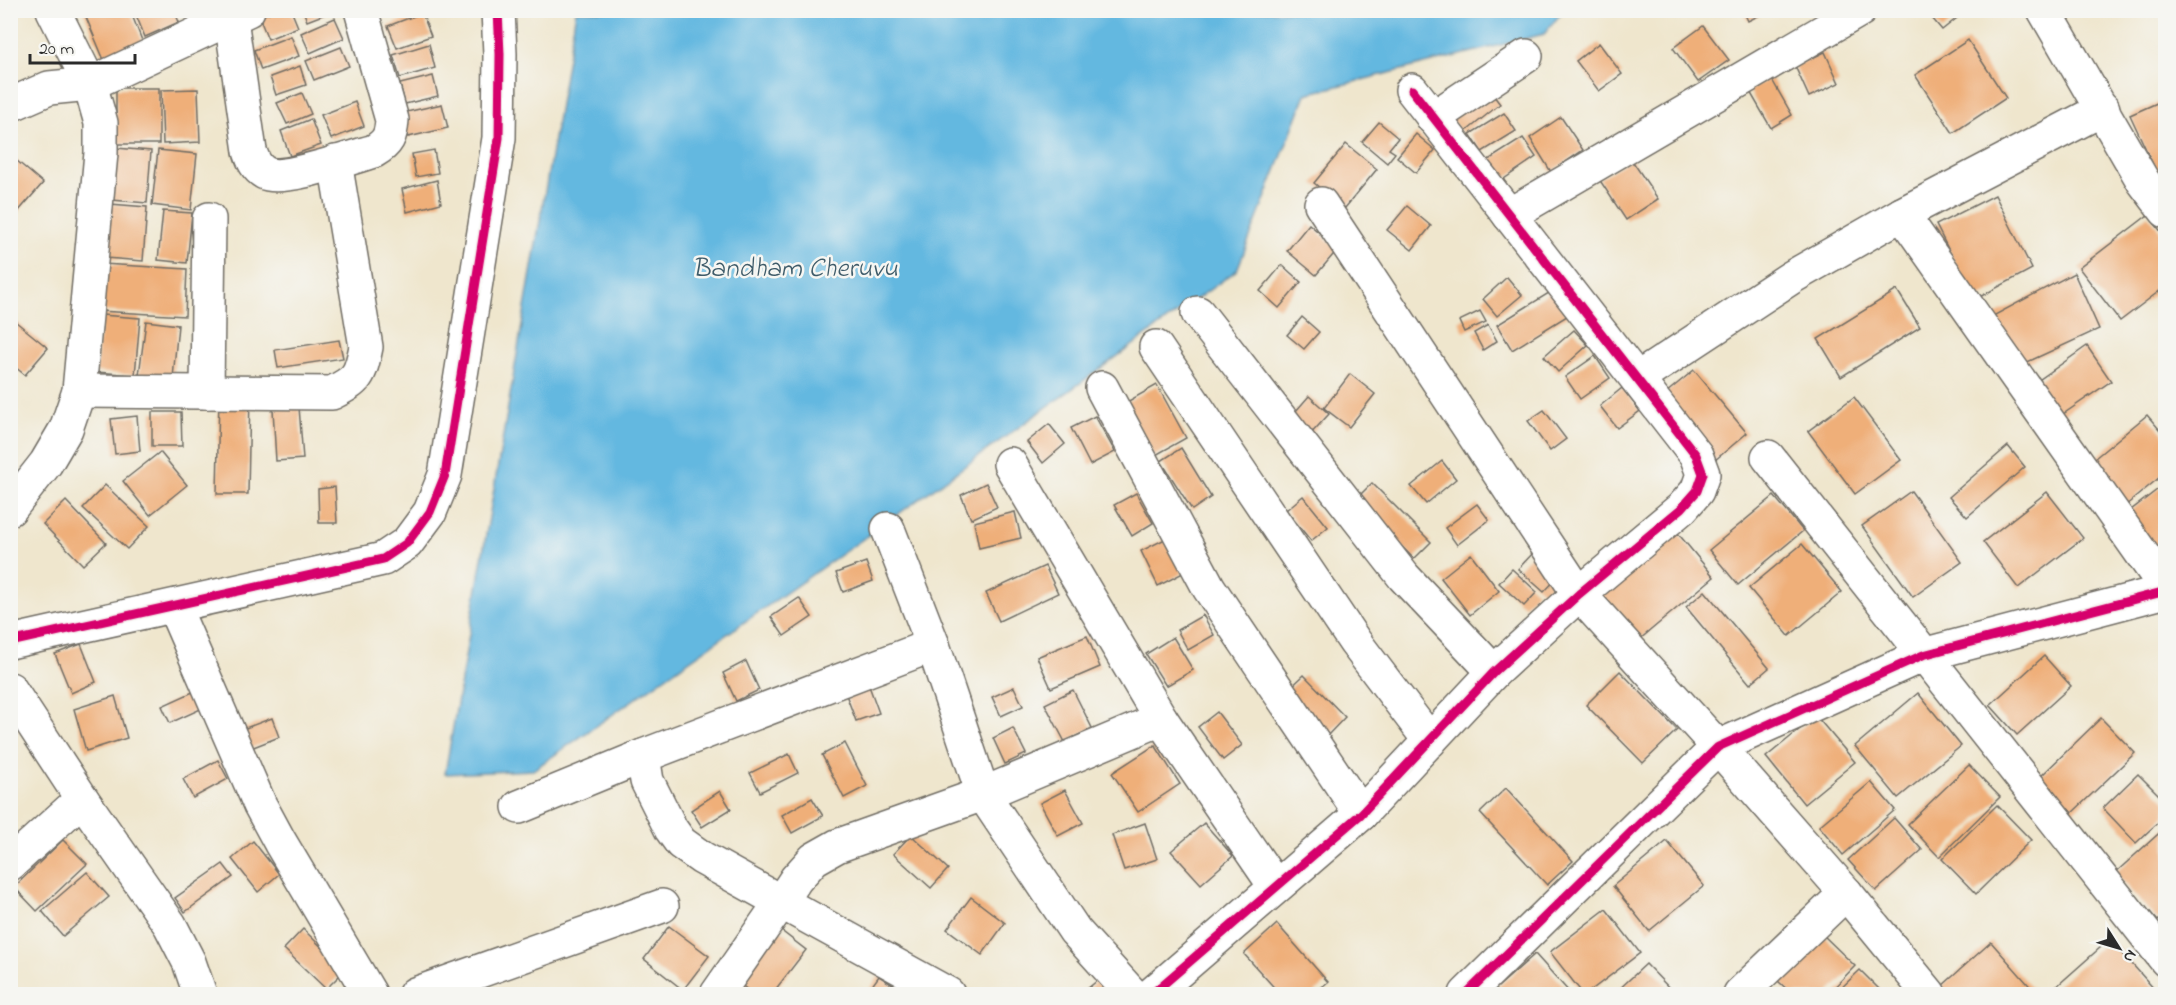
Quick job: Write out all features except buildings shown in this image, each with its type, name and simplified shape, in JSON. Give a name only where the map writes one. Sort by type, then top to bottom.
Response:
[{"type":"street","points":[[10,509],[46,463],[66,429],[79,391],[100,153],[101,123],[90,84],[53,10]]},
{"type":"street","points":[[10,105],[49,87],[90,84],[235,13],[249,151],[256,166],[267,174],[285,176],[374,151],[383,146],[391,135],[392,120],[361,10]]},
{"type":"street","points":[[10,642],[383,559],[407,543],[430,512],[445,475],[499,138],[498,10]]},
{"type":"street","points":[[1509,214],[1860,10]]},
{"type":"street","points":[[2044,10],[2143,182],[2166,211]]},
{"type":"street","points":[[1433,118],[1526,56]]},
{"type":"street","points":[[1152,994],[1361,814],[1494,672],[1579,594],[1683,508],[1696,491],[1703,474],[1696,455],[1412,90]]},
{"type":"street","points":[[1637,379],[1792,277],[1902,214],[2103,109]]},
{"type":"street","points":[[79,391],[332,393],[353,383],[362,368],[366,347],[335,162]]},
{"type":"street","points":[[1321,204],[1579,594],[1846,893],[1929,994]]},
{"type":"street","points":[[1466,994],[1718,747],[1923,655],[2166,590],[1902,214]]},
{"type":"street","points":[[207,392],[209,219]]},
{"type":"street","points":[[1198,313],[1404,577],[1494,672]]},
{"type":"street","points":[[1156,347],[1355,642],[1430,741]]},
{"type":"street","points":[[1102,388],[1209,588],[1361,814]]},
{"type":"street","points":[[1768,457],[2166,960]]},
{"type":"street","points":[[1010,464],[1161,719],[1275,886]]},
{"type":"street","points":[[888,529],[933,645],[983,794],[1075,931],[1132,994]]},
{"type":"street","points":[[174,607],[260,805],[370,994]]},
{"type":"street","points":[[519,807],[643,756],[933,645]]},
{"type":"street","points":[[10,688],[82,799],[170,925],[189,962],[200,994]]},
{"type":"street","points":[[717,994],[796,879],[814,859],[837,846],[983,794],[1161,719]]},
{"type":"street","points":[[643,756],[646,781],[671,829],[681,843],[702,858],[948,994]]},
{"type":"street","points":[[10,864],[82,799]]},
{"type":"street","points":[[1740,994],[1846,893]]},
{"type":"street","points":[[415,994],[662,906]]},
{"type":"water","name":"Bandham Cheruvu","points":[[576,11],[1563,11],[1544,34],[1306,94],[1237,270],[890,520],[533,770],[445,774]]},
{"type":"cycle path","points":[[10,642],[383,559],[407,543],[430,512],[445,475],[499,138],[498,10]]},
{"type":"cycle path","points":[[1152,994],[1361,814],[1494,672],[1579,594],[1682,508],[1697,491],[1703,474],[1696,455],[1412,90]]},
{"type":"cycle path","points":[[1466,994],[1718,747],[1923,655],[2166,591]]}]
